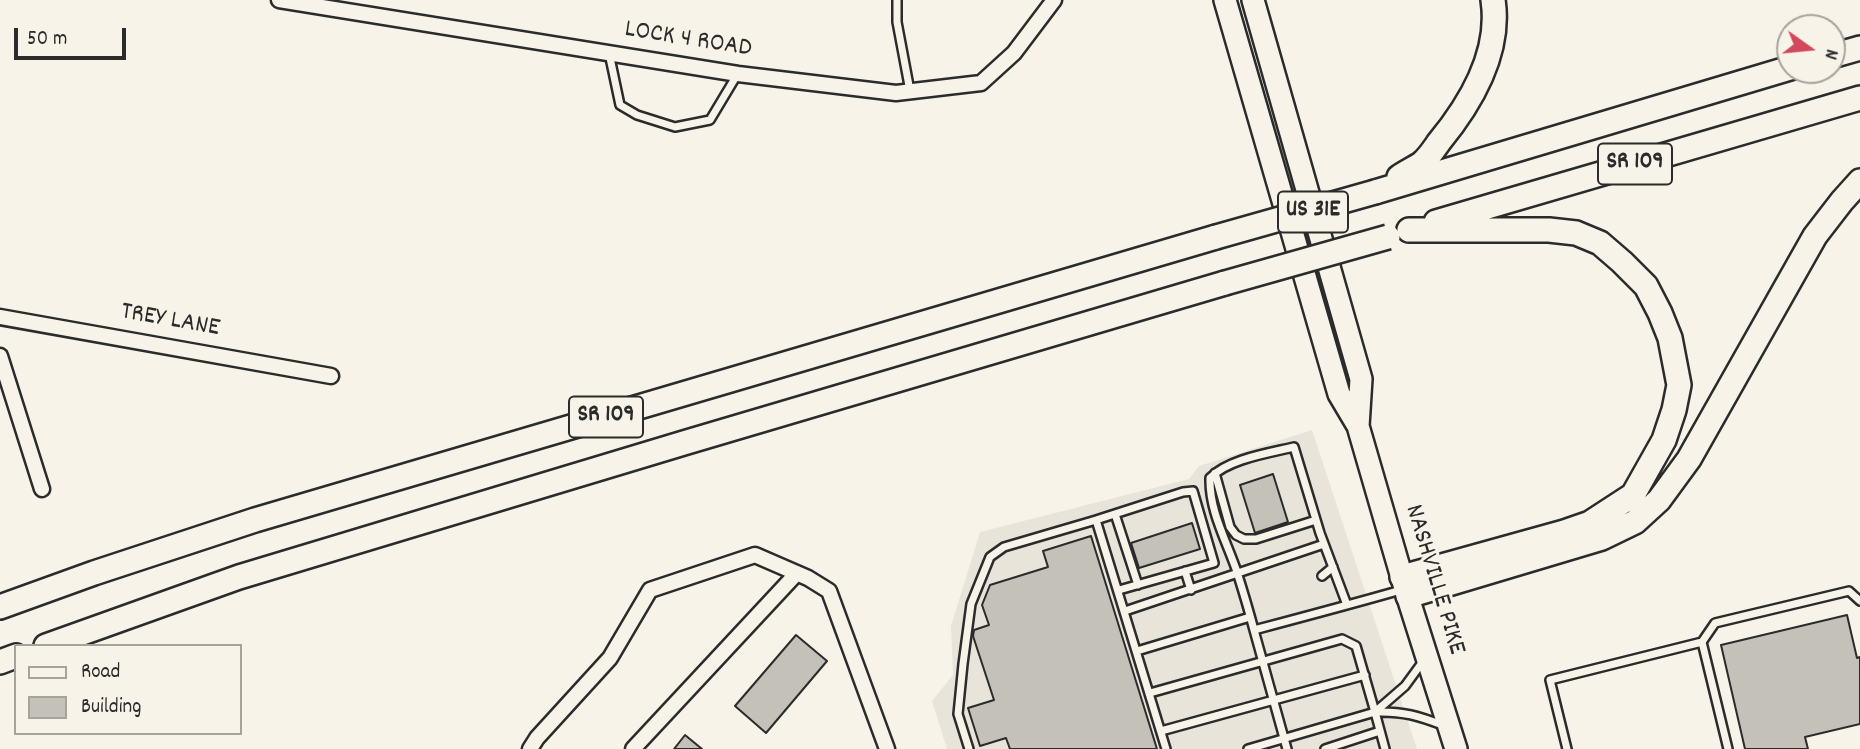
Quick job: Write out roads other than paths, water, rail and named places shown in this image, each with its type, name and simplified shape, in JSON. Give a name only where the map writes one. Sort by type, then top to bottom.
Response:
[{"type":"highway","points":[[1375,192],[1423,162],[1462,111],[1487,60],[1493,37],[1493,0]]},
{"type":"highway","name":"SR 109","points":[[0,607],[254,520],[1776,72]]},
{"type":"highway","name":"SR 109","points":[[52,644],[239,578],[687,442],[1860,98]]},
{"type":"highway","points":[[1405,587],[1602,538],[1635,522],[1658,500],[1689,459],[1815,236],[1860,181]]},
{"type":"highway","points":[[1398,233],[1549,230],[1576,233],[1600,243],[1646,286],[1670,338],[1679,385],[1664,440],[1633,495],[1590,523],[1405,587]]},
{"type":"main road","name":"NASHVILLE PIKE","points":[[1225,0],[1339,394],[1358,426],[1405,587],[1457,749]]},
{"type":"main road","name":"NASHVILLE PIKE","points":[[1253,0],[1361,379],[1358,426]]},
{"type":"street","name":"LOCK 4 ROAD","points":[[279,0],[738,74],[896,93],[981,83],[1014,53],[1054,0]]},
{"type":"street","name":"TREY LANE","points":[[0,317],[331,376]]},
{"type":"street","points":[[0,356],[42,489]]},
{"type":"street","points":[[530,749],[551,721],[610,658],[650,590],[755,555],[797,573],[829,591],[887,749]]},
{"type":"street","points":[[632,749],[797,573]]},
{"type":"lane","points":[[897,0],[897,22],[910,91]]},
{"type":"lane","points":[[609,53],[620,105],[637,115],[675,127],[710,120],[738,74]]},
{"type":"lane","points":[[1287,749],[1238,574],[1213,505],[1210,478],[1218,470],[1294,447],[1324,544],[1347,605]]},
{"type":"lane","points":[[1215,473],[1230,527],[1244,540],[1256,539],[1317,520]]},
{"type":"lane","points":[[968,749],[958,714],[963,664],[971,604],[990,557],[1004,547],[1193,491],[1214,562],[1119,590]]},
{"type":"lane","points":[[1198,509],[1213,505]]},
{"type":"lane","points":[[1115,514],[1138,585]]},
{"type":"lane","points":[[1096,520],[1166,749]]},
{"type":"lane","points":[[1125,611],[1324,544]]},
{"type":"lane","points":[[1322,576],[1333,567]]},
{"type":"lane","points":[[1185,571],[1191,590]]},
{"type":"lane","points":[[1254,630],[1405,587]]},
{"type":"lane","points":[[1567,749],[1550,680],[1702,642],[1715,623],[1849,591],[1860,601]]},
{"type":"lane","points":[[1137,651],[1250,617]]},
{"type":"lane","points":[[1150,694],[1342,639],[1356,646],[1385,749]]},
{"type":"lane","points":[[1702,642],[1728,749]]},
{"type":"lane","points":[[1375,712],[1405,686],[1427,657]]},
{"type":"lane","points":[[1161,731],[1365,675]]},
{"type":"lane","points":[[1248,749],[1375,712],[1414,714],[1450,727]]},
{"type":"lane","points":[[1325,749],[1380,731]]}]
